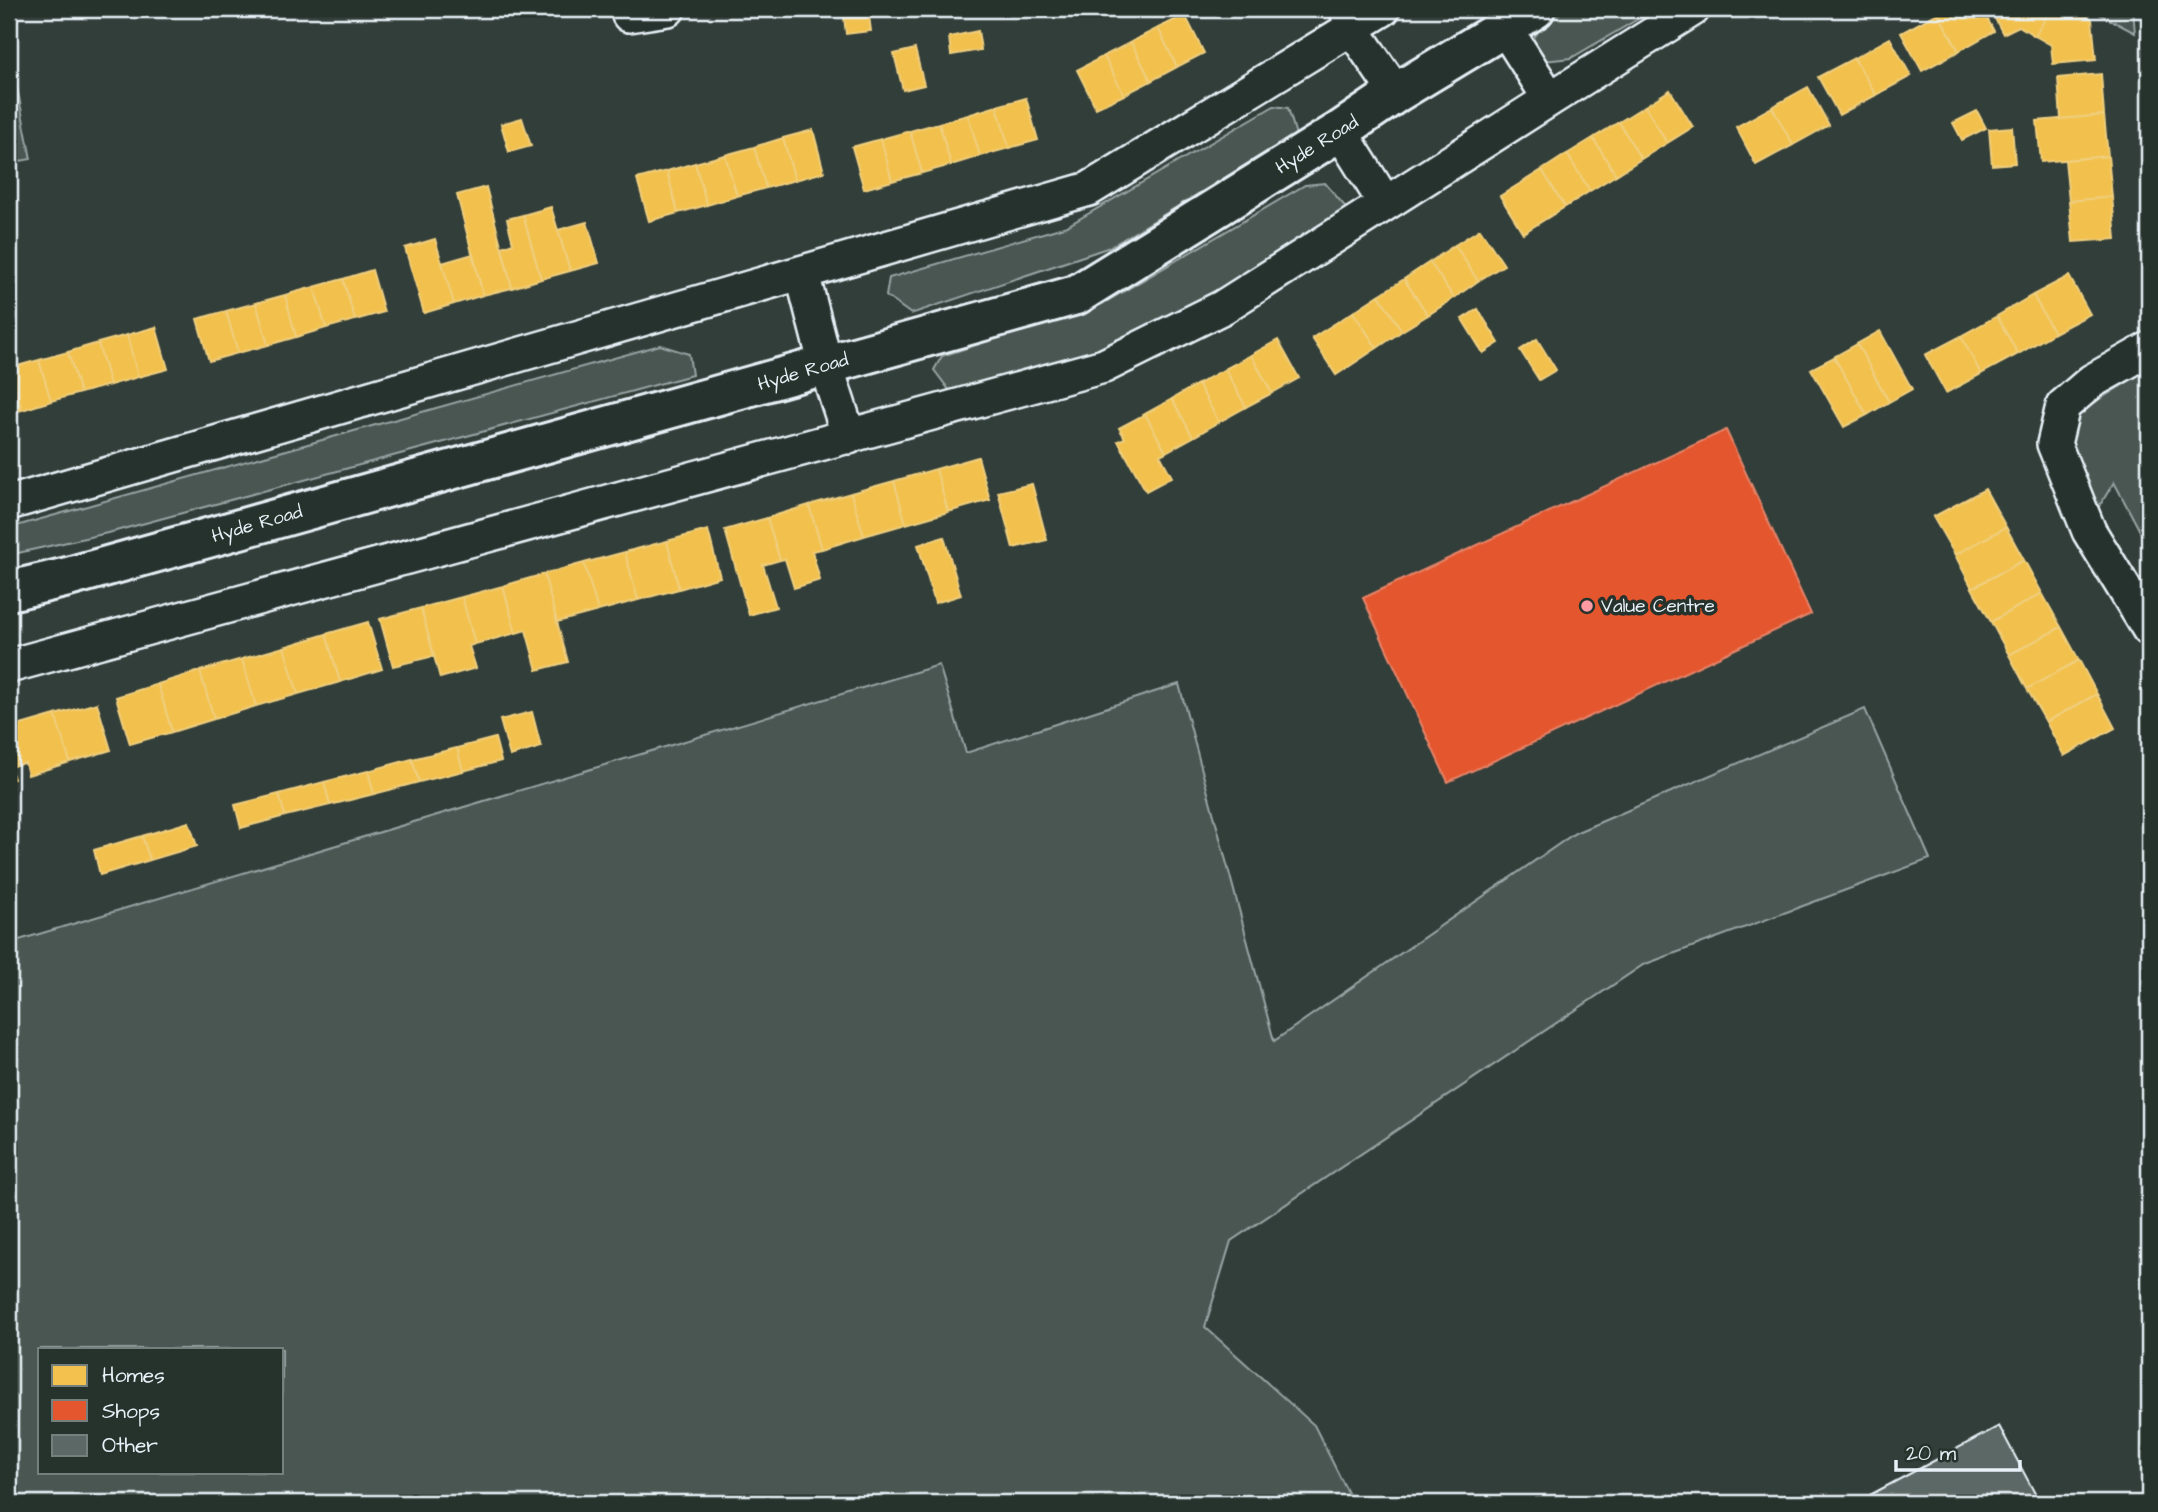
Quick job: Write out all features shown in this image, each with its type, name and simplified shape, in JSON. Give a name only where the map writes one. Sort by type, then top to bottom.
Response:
[{"type":"street","points":[[629,15],[668,9]]},
{"type":"street","points":[[9,503],[1090,190],[1349,18],[1383,9]]},
{"type":"street","points":[[9,666],[1104,366],[1223,307],[1693,9]]},
{"type":"street","points":[[1349,18],[1396,93]]},
{"type":"street","points":[[1520,18],[1550,99]]},
{"type":"street","name":"Hyde Road","points":[[9,591],[68,577],[1076,295],[1520,18]]},
{"type":"street","points":[[1340,131],[1385,202]]},
{"type":"street","points":[[802,273],[826,366],[849,437]]},
{"type":"street","points":[[2149,349],[2092,381],[2063,406],[2054,444],[2089,531],[2149,629]]},
{"type":"shaded area","points":[[1568,9],[1655,9],[1571,58],[1544,61],[1530,43],[1547,20]]},
{"type":"shaded area","points":[[2090,9],[2133,9],[2135,33]]},
{"type":"shaded area","points":[[14,72],[31,159],[9,163],[9,73]]},
{"type":"shaded area","points":[[1274,106],[1288,108],[1296,135],[1110,247],[911,314],[886,296],[889,278],[1067,226]]},
{"type":"shaded area","points":[[1325,183],[1348,210],[1132,342],[950,391],[934,370],[942,356],[1102,304],[1305,185]]},
{"type":"shaded area","points":[[660,345],[689,354],[692,375],[112,532],[9,555],[9,528]]},
{"type":"shaded area","points":[[2149,369],[2149,548],[2114,482],[2094,515],[2063,446],[2069,418]]},
{"type":"shaded area","points":[[939,665],[966,753],[1179,684],[1274,1041],[1575,833],[1865,709],[1930,859],[1643,965],[1231,1241],[1205,1327],[1314,1425],[1353,1503],[9,1503],[9,943]]},
{"type":"building: Homes","points":[[843,9],[868,9],[871,31],[846,34]]},
{"type":"building: Homes","points":[[1946,9],[1982,9],[1994,31],[1959,51],[1938,13]]},
{"type":"building: Homes","points":[[1990,9],[2051,9],[2035,36],[2019,26],[2003,34]]},
{"type":"building: Homes","points":[[2051,9],[2075,9],[2092,19],[2096,60],[2053,64],[2051,45],[2035,36]]},
{"type":"building: Homes","points":[[1938,13],[1959,51],[1922,71],[1901,33]]},
{"type":"building: Homes","points":[[1185,15],[1204,53],[1177,67],[1158,28]]},
{"type":"building: Homes","points":[[1158,28],[1177,67],[1151,81],[1131,42]]},
{"type":"building: Homes","points":[[978,31],[981,50],[951,55],[949,37]]},
{"type":"building: Homes","points":[[1890,38],[1911,76],[1876,95],[1854,58]]},
{"type":"building: Homes","points":[[1131,42],[1151,81],[1124,95],[1104,56]]},
{"type":"building: Homes","points":[[915,49],[924,85],[903,90],[894,54]]},
{"type":"building: Homes","points":[[1104,56],[1124,95],[1096,108],[1077,70]]},
{"type":"building: Homes","points":[[1854,58],[1876,95],[1839,115],[1818,77]]},
{"type":"building: Homes","points":[[2101,74],[2104,115],[2061,119],[2058,78]]},
{"type":"building: Homes","points":[[1808,87],[1829,125],[1793,145],[1772,107]]},
{"type":"building: Homes","points":[[1670,90],[1693,127],[1667,143],[1645,106]]},
{"type":"building: Homes","points":[[1026,98],[1038,140],[1009,148],[997,106]]},
{"type":"building: Homes","points":[[997,106],[1009,148],[980,156],[968,115]]},
{"type":"building: Homes","points":[[1645,106],[1667,143],[1641,159],[1619,122]]},
{"type":"building: Homes","points":[[1772,107],[1793,145],[1756,165],[1736,127]]},
{"type":"building: Homes","points":[[1977,111],[1986,128],[1962,140],[1953,123]]},
{"type":"building: Homes","points":[[968,115],[980,156],[951,165],[939,123]]},
{"type":"building: Homes","points":[[2104,115],[2108,156],[2041,162],[2037,121]]},
{"type":"building: Homes","points":[[522,118],[531,146],[509,152],[501,124]]},
{"type":"building: Homes","points":[[1619,122],[1641,159],[1616,175],[1593,138]]},
{"type":"building: Homes","points":[[939,123],[951,165],[922,173],[910,131]]},
{"type":"building: Homes","points":[[2012,127],[2015,163],[1992,165],[1989,129]]},
{"type":"building: Homes","points":[[813,130],[824,172],[795,180],[783,138]]},
{"type":"building: Homes","points":[[910,131],[922,173],[892,181],[881,139]]},
{"type":"building: Homes","points":[[783,138],[795,180],[766,188],[754,147]]},
{"type":"building: Homes","points":[[1593,138],[1616,175],[1590,191],[1567,154]]},
{"type":"building: Homes","points":[[881,139],[892,181],[864,189],[852,147]]},
{"type":"building: Homes","points":[[754,147],[766,188],[737,196],[725,155]]},
{"type":"building: Homes","points":[[1567,154],[1590,191],[1565,207],[1542,170]]},
{"type":"building: Homes","points":[[725,155],[737,196],[707,205],[695,163]]},
{"type":"building: Homes","points":[[2108,156],[2112,197],[2069,201],[2065,160]]},
{"type":"building: Homes","points":[[695,163],[707,205],[678,213],[667,171]]},
{"type":"building: Homes","points":[[1542,170],[1565,207],[1523,233],[1500,196]]},
{"type":"building: Homes","points":[[667,171],[678,213],[649,221],[637,179]]},
{"type":"building: Homes","points":[[486,187],[512,288],[483,295],[457,195]]},
{"type":"building: Homes","points":[[2112,197],[2116,239],[2073,242],[2069,201]]},
{"type":"building: Homes","points":[[551,207],[570,271],[541,279],[523,215]]},
{"type":"building: Homes","points":[[523,215],[541,279],[512,288],[502,247],[513,243],[507,219]]},
{"type":"building: Homes","points":[[587,222],[599,263],[570,271],[558,230]]},
{"type":"building: Homes","points":[[1480,229],[1504,265],[1478,281],[1455,245]]},
{"type":"building: Homes","points":[[435,239],[454,304],[424,313],[405,248]]},
{"type":"building: Homes","points":[[1455,245],[1478,281],[1454,298],[1430,262]]},
{"type":"building: Homes","points":[[473,254],[483,295],[454,304],[442,263]]},
{"type":"building: Homes","points":[[1430,262],[1454,298],[1428,315],[1404,279]]},
{"type":"building: Homes","points":[[372,270],[384,312],[355,320],[343,279]]},
{"type":"building: Homes","points":[[2069,276],[2090,314],[2054,333],[2033,295]]},
{"type":"building: Homes","points":[[343,279],[355,320],[326,328],[314,287]]},
{"type":"building: Homes","points":[[1404,279],[1428,315],[1402,331],[1379,295]]},
{"type":"building: Homes","points":[[314,287],[326,328],[296,337],[285,295]]},
{"type":"building: Homes","points":[[285,295],[296,337],[268,345],[256,303]]},
{"type":"building: Homes","points":[[1379,295],[1402,331],[1377,348],[1353,312]]},
{"type":"building: Homes","points":[[2033,295],[2054,333],[2018,354],[1997,316]]},
{"type":"building: Homes","points":[[256,303],[268,345],[238,353],[226,311]]},
{"type":"building: Homes","points":[[1478,309],[1499,343],[1483,353],[1462,319]]},
{"type":"building: Homes","points":[[226,311],[238,353],[209,361],[197,319]]},
{"type":"building: Homes","points":[[1353,312],[1377,348],[1336,375],[1312,338]]},
{"type":"building: Homes","points":[[1997,316],[2018,354],[1981,374],[1961,336]]},
{"type":"building: Homes","points":[[156,327],[168,369],[138,377],[127,335]]},
{"type":"building: Homes","points":[[1880,331],[1912,389],[1889,402],[1857,344]]},
{"type":"building: Homes","points":[[127,335],[138,377],[110,385],[98,343]]},
{"type":"building: Homes","points":[[1961,336],[1981,374],[1946,393],[1925,355]]},
{"type":"building: Homes","points":[[1537,339],[1556,370],[1539,380],[1520,350]]},
{"type":"building: Homes","points":[[1278,340],[1299,378],[1272,393],[1251,355]]},
{"type":"building: Homes","points":[[98,343],[110,385],[80,393],[68,352]]},
{"type":"building: Homes","points":[[1857,344],[1889,402],[1867,415],[1834,357]]},
{"type":"building: Homes","points":[[68,352],[80,393],[51,401],[39,360]]},
{"type":"building: Homes","points":[[1251,355],[1272,393],[1246,407],[1225,369]]},
{"type":"building: Homes","points":[[1834,357],[1867,415],[1844,427],[1811,369]]},
{"type":"building: Homes","points":[[39,360],[51,401],[22,410],[10,368]]},
{"type":"building: Homes","points":[[9,368],[22,410],[9,413]]},
{"type":"building: Homes","points":[[1225,369],[1246,407],[1219,422],[1198,384]]},
{"type":"building: Homes","points":[[1198,384],[1219,422],[1193,437],[1172,399]]},
{"type":"building: Homes","points":[[1172,399],[1193,437],[1166,452],[1145,414]]},
{"type":"building: Homes","points":[[1145,414],[1166,452],[1160,455],[1172,477],[1146,491],[1118,441],[1125,438],[1119,428]]},
{"type":"building: Homes","points":[[978,457],[990,500],[948,512],[936,469]]},
{"type":"building: Homes","points":[[936,469],[948,512],[906,524],[894,481]]},
{"type":"building: Homes","points":[[894,481],[906,524],[864,536],[851,493]]},
{"type":"building: Homes","points":[[1032,484],[1047,540],[1013,548],[998,492]]},
{"type":"building: Homes","points":[[1985,489],[2006,527],[1955,555],[1933,517]]},
{"type":"building: Homes","points":[[851,493],[864,536],[822,549],[809,505]]},
{"type":"building: Homes","points":[[809,505],[822,549],[812,551],[820,580],[794,588],[785,559],[780,560],[767,518]]},
{"type":"building: Homes","points":[[767,518],[780,560],[763,565],[776,607],[749,615],[725,530]]},
{"type":"building: Homes","points":[[2006,527],[2024,560],[1972,588],[1955,555]]},
{"type":"building: Homes","points":[[708,530],[720,577],[679,589],[667,541]]},
{"type":"building: Homes","points":[[944,537],[961,595],[935,603],[918,545]]},
{"type":"building: Homes","points":[[667,541],[679,589],[638,600],[625,552]]},
{"type":"building: Homes","points":[[625,552],[638,600],[598,611],[584,563]]},
{"type":"building: Homes","points":[[2024,560],[2042,593],[1991,622],[1972,588]]},
{"type":"building: Homes","points":[[584,563],[598,611],[557,622],[544,574]]},
{"type":"building: Homes","points":[[544,574],[568,662],[537,670],[526,630],[516,633],[503,586]]},
{"type":"building: Homes","points":[[503,586],[516,633],[475,644],[462,597]]},
{"type":"building: Homes","points":[[2042,593],[2061,627],[2009,655],[1991,622]]},
{"type":"building: Homes","points":[[462,597],[475,644],[469,646],[476,668],[440,678],[421,608]]},
{"type":"building: Homes","points":[[421,608],[434,656],[393,666],[380,619]]},
{"type":"building: Homes","points":[[368,622],[382,669],[340,682],[326,634]]},
{"type":"building: Homes","points":[[2061,627],[2079,660],[2027,689],[2009,655]]},
{"type":"building: Homes","points":[[326,634],[340,682],[298,694],[284,647]]},
{"type":"building: Homes","points":[[284,647],[298,694],[256,706],[242,659]]},
{"type":"building: Homes","points":[[242,659],[256,706],[214,719],[200,671]]},
{"type":"building: Homes","points":[[2079,660],[2097,694],[2046,722],[2027,689]]},
{"type":"building: Homes","points":[[200,671],[214,719],[172,732],[158,684]]},
{"type":"building: Homes","points":[[158,684],[172,732],[130,744],[116,697]]},
{"type":"building: Homes","points":[[2097,694],[2115,728],[2064,756],[2046,722]]},
{"type":"building: Homes","points":[[97,703],[111,750],[70,762],[55,715]]},
{"type":"building: Homes","points":[[532,712],[541,747],[510,756],[500,720]]},
{"type":"building: Homes","points":[[55,715],[70,762],[28,775],[25,763],[16,765],[9,739],[17,736],[14,727]]},
{"type":"building: Homes","points":[[495,738],[501,761],[463,771],[457,748]]},
{"type":"building: Homes","points":[[9,739],[16,765],[10,767],[14,779],[9,781]]},
{"type":"building: Homes","points":[[457,748],[463,771],[419,782],[412,759]]},
{"type":"building: Homes","points":[[412,759],[419,782],[374,794],[368,771]]},
{"type":"building: Homes","points":[[368,771],[374,794],[330,805],[324,782]]},
{"type":"building: Homes","points":[[324,782],[330,805],[285,816],[279,794]]},
{"type":"building: Homes","points":[[279,794],[285,816],[241,828],[235,805]]},
{"type":"building: Homes","points":[[189,822],[197,846],[150,860],[142,836]]},
{"type":"building: Homes","points":[[142,836],[150,860],[100,875],[94,850]]},
{"type":"building: Shops","name":"Value Centre","points":[[1726,430],[1811,614],[1448,782],[1363,598]]},
{"type":"building: Other","points":[[1999,1426],[2040,1503],[1875,1503],[1870,1495]]},
{"type":"place","name":"Value Centre","points":[[1587,606]]}]
